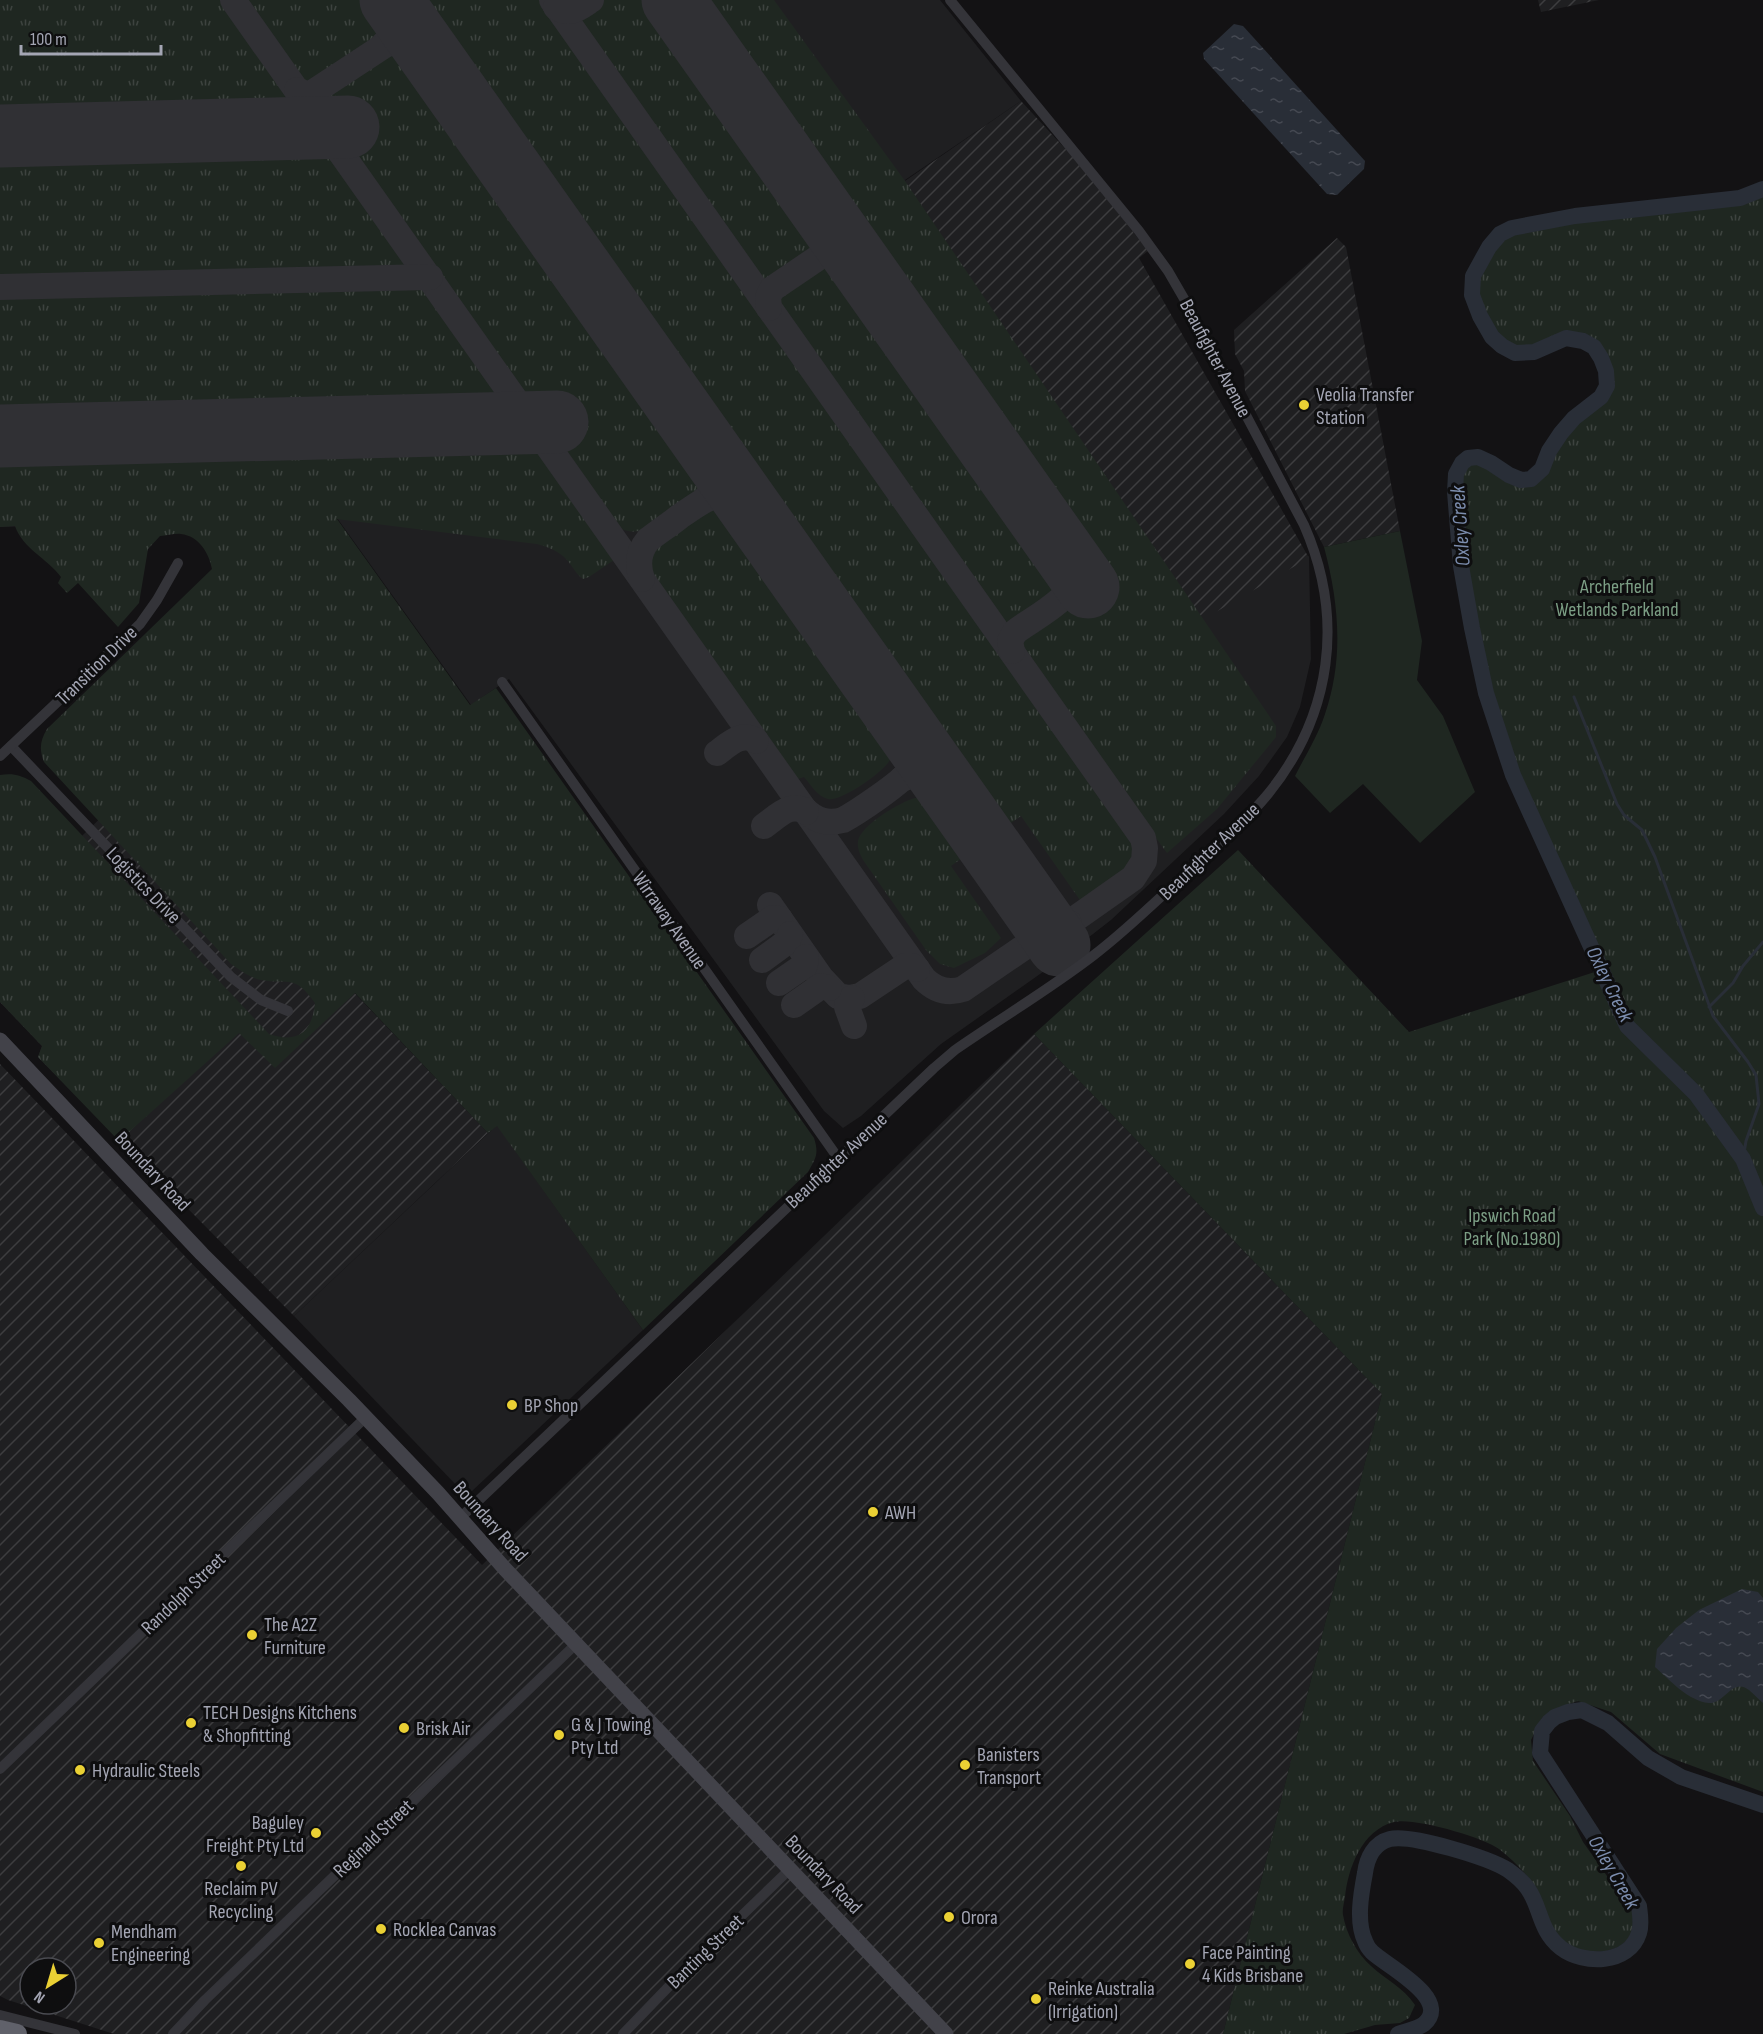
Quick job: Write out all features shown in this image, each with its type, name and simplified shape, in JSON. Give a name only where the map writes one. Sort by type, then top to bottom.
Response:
[{"type":"highway","points":[[0,2030],[17,2034]]},
{"type":"main road","name":"Boundary Road","points":[[0,1040],[202,1254],[366,1417],[576,1644],[946,2034]]},
{"type":"street","name":"Beaufighter Avenue","points":[[460,1518],[650,1340],[751,1240],[955,1050],[1073,971],[1121,933],[1254,809],[1289,765],[1312,720],[1328,651],[1329,630],[1323,578],[1312,541],[1179,290],[1139,231],[950,0]]},
{"type":"street","name":"Transition Drive","points":[[0,756],[140,624],[178,563]]},
{"type":"street","name":"Wirraway Avenue","points":[[502,682],[838,1158]]},
{"type":"street","name":"Logistics Drive","points":[[11,746],[231,977],[261,1000],[288,1011]]},
{"type":"street","name":"Randolph Street","points":[[0,1769],[366,1417]]},
{"type":"street","name":"Reginald Street","points":[[173,2034],[205,2000],[576,1644]]},
{"type":"street","name":"Banting Street","points":[[623,2034],[655,1999],[790,1869]]},
{"type":"street","points":[[0,2015],[75,2034]]},
{"type":"shaded area","points":[[0,0],[940,0],[1021,101],[905,180],[1202,619],[1309,556],[1311,659],[1300,707],[1287,737],[1259,776],[1224,814],[1111,920],[1057,962],[941,1044],[861,1116],[843,1128],[824,1111],[509,679],[471,705],[337,518],[0,527]]},
{"type":"shaded area","points":[[1538,0],[1599,0],[1541,12]]},
{"type":"shaded area","points":[[1021,101],[1083,168],[1148,251],[1139,258],[1309,558],[1202,620],[905,181]]},
{"type":"shaded area","points":[[1337,238],[1346,247],[1400,531],[1324,547],[1245,391],[1244,371],[1235,354],[1234,330]]},
{"type":"shaded area","points":[[142,778],[344,982],[488,1133],[294,1316],[38,1057],[42,1046],[0,1002],[0,915]]},
{"type":"shaded area","points":[[1034,1034],[1382,1394],[1223,2034],[114,2034],[58,2016],[78,2016],[78,1956],[18,1956],[18,2003],[0,1996],[0,1064],[482,1565]]},
{"type":"shaded area","points":[[497,1125],[643,1330],[471,1492],[464,1492],[294,1316]]},
{"type":"green space","points":[[0,0],[222,0],[288,97],[284,105],[279,108],[221,109],[222,153],[326,150],[332,155],[496,388],[495,395],[486,402],[431,404],[432,447],[529,445],[539,448],[617,558],[583,579],[560,554],[537,544],[337,519],[470,705],[496,688],[814,1138],[816,1156],[808,1172],[643,1330],[497,1126],[488,1133],[355,993],[275,1068],[239,1033],[119,1141],[38,1057],[42,1046],[0,1002],[0,775],[9,774],[31,781],[269,1034],[288,1037],[302,1033],[311,1021],[315,1003],[297,984],[257,979],[231,964],[44,762],[42,757],[41,745],[47,729],[212,569],[206,551],[193,538],[179,534],[160,536],[148,549],[139,603],[118,627],[78,583],[67,593],[58,583],[61,577],[29,547],[15,526],[0,527]]},
{"type":"green space","points":[[243,0],[364,0],[382,24],[383,33],[370,47],[347,64],[305,85],[300,82]]},
{"type":"green space","points":[[418,0],[544,0],[1134,835],[1137,847],[1136,858],[1132,868],[1116,884],[1086,903],[1082,903],[1021,816],[1004,828]]},
{"type":"green space","points":[[601,0],[656,0],[822,234],[822,243],[818,249],[771,282],[762,282],[758,279],[579,25],[583,13]]},
{"type":"green space","points":[[689,0],[774,0],[905,181],[1276,726],[1276,737],[1217,809],[1167,853],[1020,650],[1020,639],[1025,631],[1106,575],[1032,470],[1017,464]]},
{"type":"green space","points":[[392,50],[402,54],[705,482],[702,490],[696,496],[656,525],[634,532],[623,530],[613,523],[559,446],[558,400],[526,400],[350,150],[348,106],[318,107],[315,103],[322,94],[382,54]]},
{"type":"green space","name":"Ipswich Road Park (No.1980)","points":[[1763,189],[1763,1792],[1660,1754],[1611,1712],[1578,1701],[1560,1707],[1542,1718],[1531,1740],[1533,1761],[1570,1816],[1583,1842],[1633,1913],[1634,1926],[1630,1936],[1623,1943],[1614,1949],[1592,1952],[1570,1946],[1553,1929],[1530,1880],[1499,1849],[1479,1839],[1448,1829],[1416,1822],[1394,1822],[1373,1833],[1359,1852],[1349,1874],[1343,1913],[1349,1936],[1361,1955],[1405,1993],[1415,2005],[1409,2018],[1400,2023],[1375,2025],[1344,2034],[1223,2034],[1382,1394],[1034,1034],[1238,850],[1409,1032],[1601,970],[1517,781],[1491,710],[1465,582],[1455,491],[1457,473],[1461,465],[1473,457],[1487,460],[1514,478],[1521,480],[1534,476],[1567,425],[1602,396],[1607,386],[1607,375],[1600,356],[1591,345],[1582,340],[1571,339],[1526,353],[1515,353],[1504,348],[1491,334],[1479,313],[1472,292],[1473,276],[1480,260],[1497,237],[1516,226],[1643,208],[1740,198]]},
{"type":"green space","points":[[832,256],[841,261],[995,480],[996,496],[1056,581],[1054,595],[1020,619],[1009,624],[999,619],[774,302],[777,292],[826,257]]},
{"type":"green space","points":[[716,504],[723,507],[890,744],[891,758],[887,764],[843,796],[834,799],[824,798],[804,777],[798,779],[788,770],[652,580],[648,563],[654,546],[680,524]]},
{"type":"green space","points":[[1400,531],[1422,641],[1417,680],[1443,716],[1475,792],[1420,843],[1363,784],[1330,813],[1295,776],[1322,722],[1335,673],[1336,610],[1324,547]]},
{"type":"green space","points":[[915,798],[922,798],[926,801],[930,799],[968,854],[951,866],[1001,938],[985,953],[954,968],[940,964],[926,950],[863,860],[858,849],[861,835],[873,821],[900,804]]},
{"type":"water","points":[[1234,24],[1243,26],[1365,161],[1364,169],[1337,195],[1327,194],[1204,59],[1203,53]]},
{"type":"water","points":[[1742,1589],[1758,1592],[1763,1598],[1763,1703],[1743,1687],[1733,1689],[1715,1702],[1701,1701],[1680,1689],[1655,1667],[1657,1649],[1676,1628],[1699,1610]]},
{"type":"waterway","name":"Oxley Creek","points":[[1763,189],[1740,198],[1575,216],[1512,228],[1500,234],[1489,247],[1473,276],[1472,295],[1480,316],[1492,337],[1515,353],[1534,352],[1566,338],[1583,341],[1594,347],[1601,358],[1606,371],[1607,386],[1601,397],[1574,418],[1561,433],[1549,451],[1542,469],[1531,479],[1521,480],[1478,457],[1468,458],[1456,474],[1455,492],[1461,566],[1472,628],[1486,693],[1513,775],[1627,1026],[1696,1094],[1743,1159],[1763,1208]]},
{"type":"waterway","points":[[1574,697],[1617,804],[1624,815],[1642,830],[1655,857],[1713,1016],[1756,1075],[1759,1104],[1746,1141],[1743,1159]]},
{"type":"waterway","points":[[1709,1007],[1733,983],[1743,966],[1763,942]]},
{"type":"waterway","name":"Oxley Creek","points":[[1398,2034],[1424,2024],[1431,2014],[1430,2004],[1424,1994],[1372,1952],[1362,1933],[1360,1908],[1366,1867],[1372,1852],[1384,1841],[1401,1838],[1432,1843],[1508,1870],[1528,1889],[1548,1934],[1570,1954],[1604,1959],[1616,1956],[1634,1944],[1641,1923],[1639,1906],[1540,1753],[1542,1731],[1555,1717],[1582,1710],[1608,1723],[1648,1758],[1681,1777],[1763,1805]]},
{"type":"taxiway","points":[[233,0],[924,979],[942,990],[963,989],[1039,937],[1062,928],[1133,878],[1144,861],[1143,838],[552,0]]},
{"type":"taxiway","points":[[382,46],[391,36],[395,24],[395,12],[390,0]]},
{"type":"taxiway","points":[[556,7],[570,11],[591,0]]},
{"type":"taxiway","points":[[672,0],[682,13]]},
{"type":"taxiway","points":[[297,90],[305,94],[312,93],[385,45],[402,41],[417,45],[427,53],[477,122]]},
{"type":"taxiway","points":[[805,187],[822,210],[830,227],[831,236],[824,252]]},
{"type":"taxiway","points":[[769,308],[768,297],[772,289],[831,249],[846,252],[853,257],[878,291]]},
{"type":"taxiway","points":[[0,287],[430,277]]},
{"type":"taxiway","points":[[663,385],[716,464],[715,483],[705,499]]},
{"type":"taxiway","points":[[642,579],[639,559],[648,540],[696,506],[720,495],[729,495],[747,506],[799,577]]},
{"type":"taxiway","points":[[1012,651],[1010,641],[1015,632],[1053,606],[1070,590],[1074,581],[1072,567],[1050,533]]},
{"type":"taxiway","points":[[805,810],[822,821],[843,820],[889,789],[906,775],[912,766],[914,754],[911,738],[861,665]]},
{"type":"taxiway","points":[[717,753],[741,738],[746,737],[756,741]]},
{"type":"taxiway","points":[[902,779],[922,774],[938,781],[951,794],[989,845]]},
{"type":"taxiway","points":[[764,826],[790,809],[795,808],[806,812]]},
{"type":"taxiway","points":[[997,857],[1045,922],[1058,926],[1069,923]]},
{"type":"taxiway","points":[[770,905],[821,978],[838,996],[849,998],[860,996],[905,966],[917,969]]},
{"type":"taxiway","points":[[747,936],[773,918],[780,919]]},
{"type":"taxiway","points":[[762,960],[788,941],[790,934]]},
{"type":"taxiway","points":[[779,983],[805,965],[806,957]]},
{"type":"taxiway","points":[[794,1005],[821,986],[829,988]]},
{"type":"taxiway","points":[[852,998],[848,1001],[847,1007],[854,1026]]},
{"type":"runway","points":[[391,0],[1059,945]]},
{"type":"runway","points":[[673,0],[1088,587]]},
{"type":"runway","points":[[0,136],[348,127]]},
{"type":"runway","points":[[0,436],[557,422]]},
{"type":"place","name":"Veolia Transfer Station","points":[[1304,405]]},
{"type":"place","name":"BP Shop","points":[[512,1405]]},
{"type":"place","name":"AWH","points":[[873,1512]]},
{"type":"place","name":"The A2Z Furniture","points":[[252,1635]]},
{"type":"place","name":"TECH Designs Kitchens & Shopfitting","points":[[191,1723]]},
{"type":"place","name":"Brisk Air","points":[[404,1728]]},
{"type":"place","name":"G & J Towing Pty Ltd","points":[[559,1735]]},
{"type":"place","name":"Banisters Transport","points":[[965,1765]]},
{"type":"place","name":"Hydraulic Steels","points":[[80,1770]]},
{"type":"place","name":"Baguley Freight Pty Ltd","points":[[316,1833]]},
{"type":"place","name":"Reclaim PV Recycling","points":[[241,1866]]},
{"type":"place","name":"Orora","points":[[949,1917]]},
{"type":"place","name":"Rocklea Canvas","points":[[381,1929]]},
{"type":"place","name":"Mendham Engineering","points":[[99,1943]]},
{"type":"place","name":"Face Painting 4 Kids Brisbane","points":[[1190,1964]]},
{"type":"place","name":"Reinke Australia (Irrigation)","points":[[1036,1999]]},
{"type":"park label","name":"Archerfield Wetlands Parkland","points":[[1617,598]]}]
